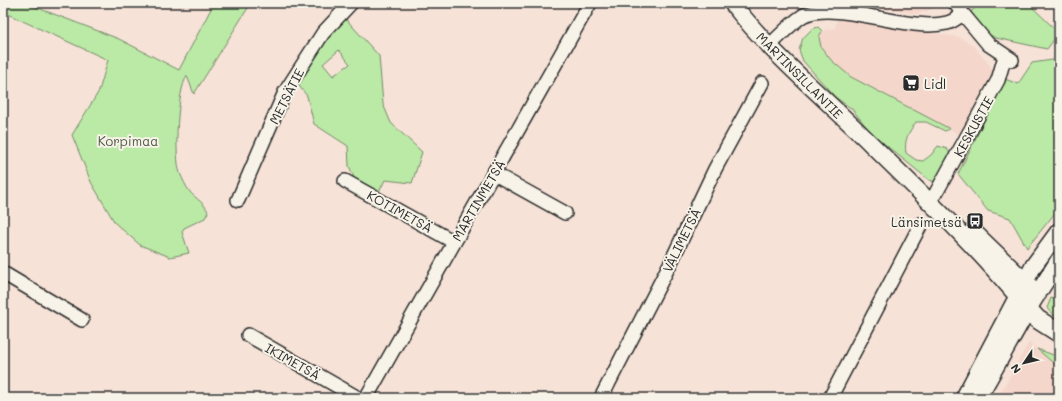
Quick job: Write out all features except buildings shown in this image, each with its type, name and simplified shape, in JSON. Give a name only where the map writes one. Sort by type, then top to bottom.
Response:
[{"type":"highway","points":[[1023,303],[1037,319],[1059,333]]},
{"type":"main road","name":"MARTINSILLANTIE","points":[[732,3],[769,46],[965,237],[1023,303]]},
{"type":"main road","name":"MARTINSILLANTIE","points":[[872,145],[936,193],[1038,294]]},
{"type":"main road","points":[[978,398],[1023,303],[1025,282],[1034,265],[1059,231]]},
{"type":"main road","points":[[964,398],[1023,303],[1038,294],[1059,260]]},
{"type":"street","name":"METSÄTIE","points":[[238,200],[285,92],[323,33],[351,3]]},
{"type":"street","name":"MARTINMETSÄ","points":[[366,398],[590,3]]},
{"type":"street","name":"KESKUSTIE","points":[[936,193],[1009,58],[988,44],[963,14],[956,3]]},
{"type":"street","points":[[769,46],[804,15],[818,10],[848,9],[934,25],[949,23],[963,14]]},
{"type":"street","name":"VÄLIMETSÄ","points":[[601,398],[670,264],[715,169],[762,83]]},
{"type":"street","points":[[494,172],[565,213]]},
{"type":"street","name":"KOTIMETSÄ","points":[[345,180],[454,242]]},
{"type":"street","points":[[830,398],[921,224]]},
{"type":"street","points":[[3,273],[82,320]]},
{"type":"street","name":"IKIMETSÄ","points":[[248,335],[358,398]]},
{"type":"shaded area","points":[[859,3],[934,4],[930,10],[917,14]]},
{"type":"shaded area","points":[[964,3],[979,3],[971,12]]},
{"type":"shaded area","points":[[838,18],[883,27],[959,37],[974,46],[997,75],[964,137],[851,77],[831,60],[821,47],[819,37],[822,31],[835,28]]},
{"type":"shaded area","points":[[1029,342],[1059,368],[1059,398],[998,398]]},
{"type":"green space","name":"Korpimaa","points":[[3,3],[25,3],[119,39],[179,70],[214,3],[251,3],[194,94],[187,76],[181,95],[177,139],[178,165],[187,188],[205,206],[208,212],[205,218],[184,228],[182,232],[189,253],[170,257],[140,245],[115,223],[91,182],[72,135],[99,91],[108,60],[3,12]]},
{"type":"green space","points":[[979,3],[1028,3],[1059,33],[1047,49],[996,38],[988,34],[971,12]]},
{"type":"green space","points":[[345,18],[379,56],[383,104],[391,123],[422,152],[412,183],[385,180],[379,192],[355,180],[349,166],[348,146],[314,124],[307,96],[296,82],[311,65],[325,40]],"holes":[[[339,50],[350,64],[333,76],[323,64]]]},
{"type":"green space","points":[[818,27],[822,31],[819,37],[821,47],[831,60],[851,77],[950,129],[945,131],[926,122],[916,122],[906,140],[906,153],[916,160],[923,161],[931,155],[938,146],[947,149],[951,155],[936,182],[929,180],[872,134],[852,109],[835,97],[803,61],[799,50],[803,38],[812,29]]},
{"type":"green space","points":[[1059,59],[1059,208],[1027,248],[1010,218],[988,211],[958,174],[1005,79],[1018,84],[1032,63]]},
{"type":"green space","points":[[1051,298],[1057,300],[1059,319],[1047,308]]},
{"type":"green space","points":[[1037,349],[1059,357],[1059,368]]},
{"type":"place","name":"Lidl","points":[[911,83]]},
{"type":"place","name":"Länsimetsä","points":[[975,221]]}]
